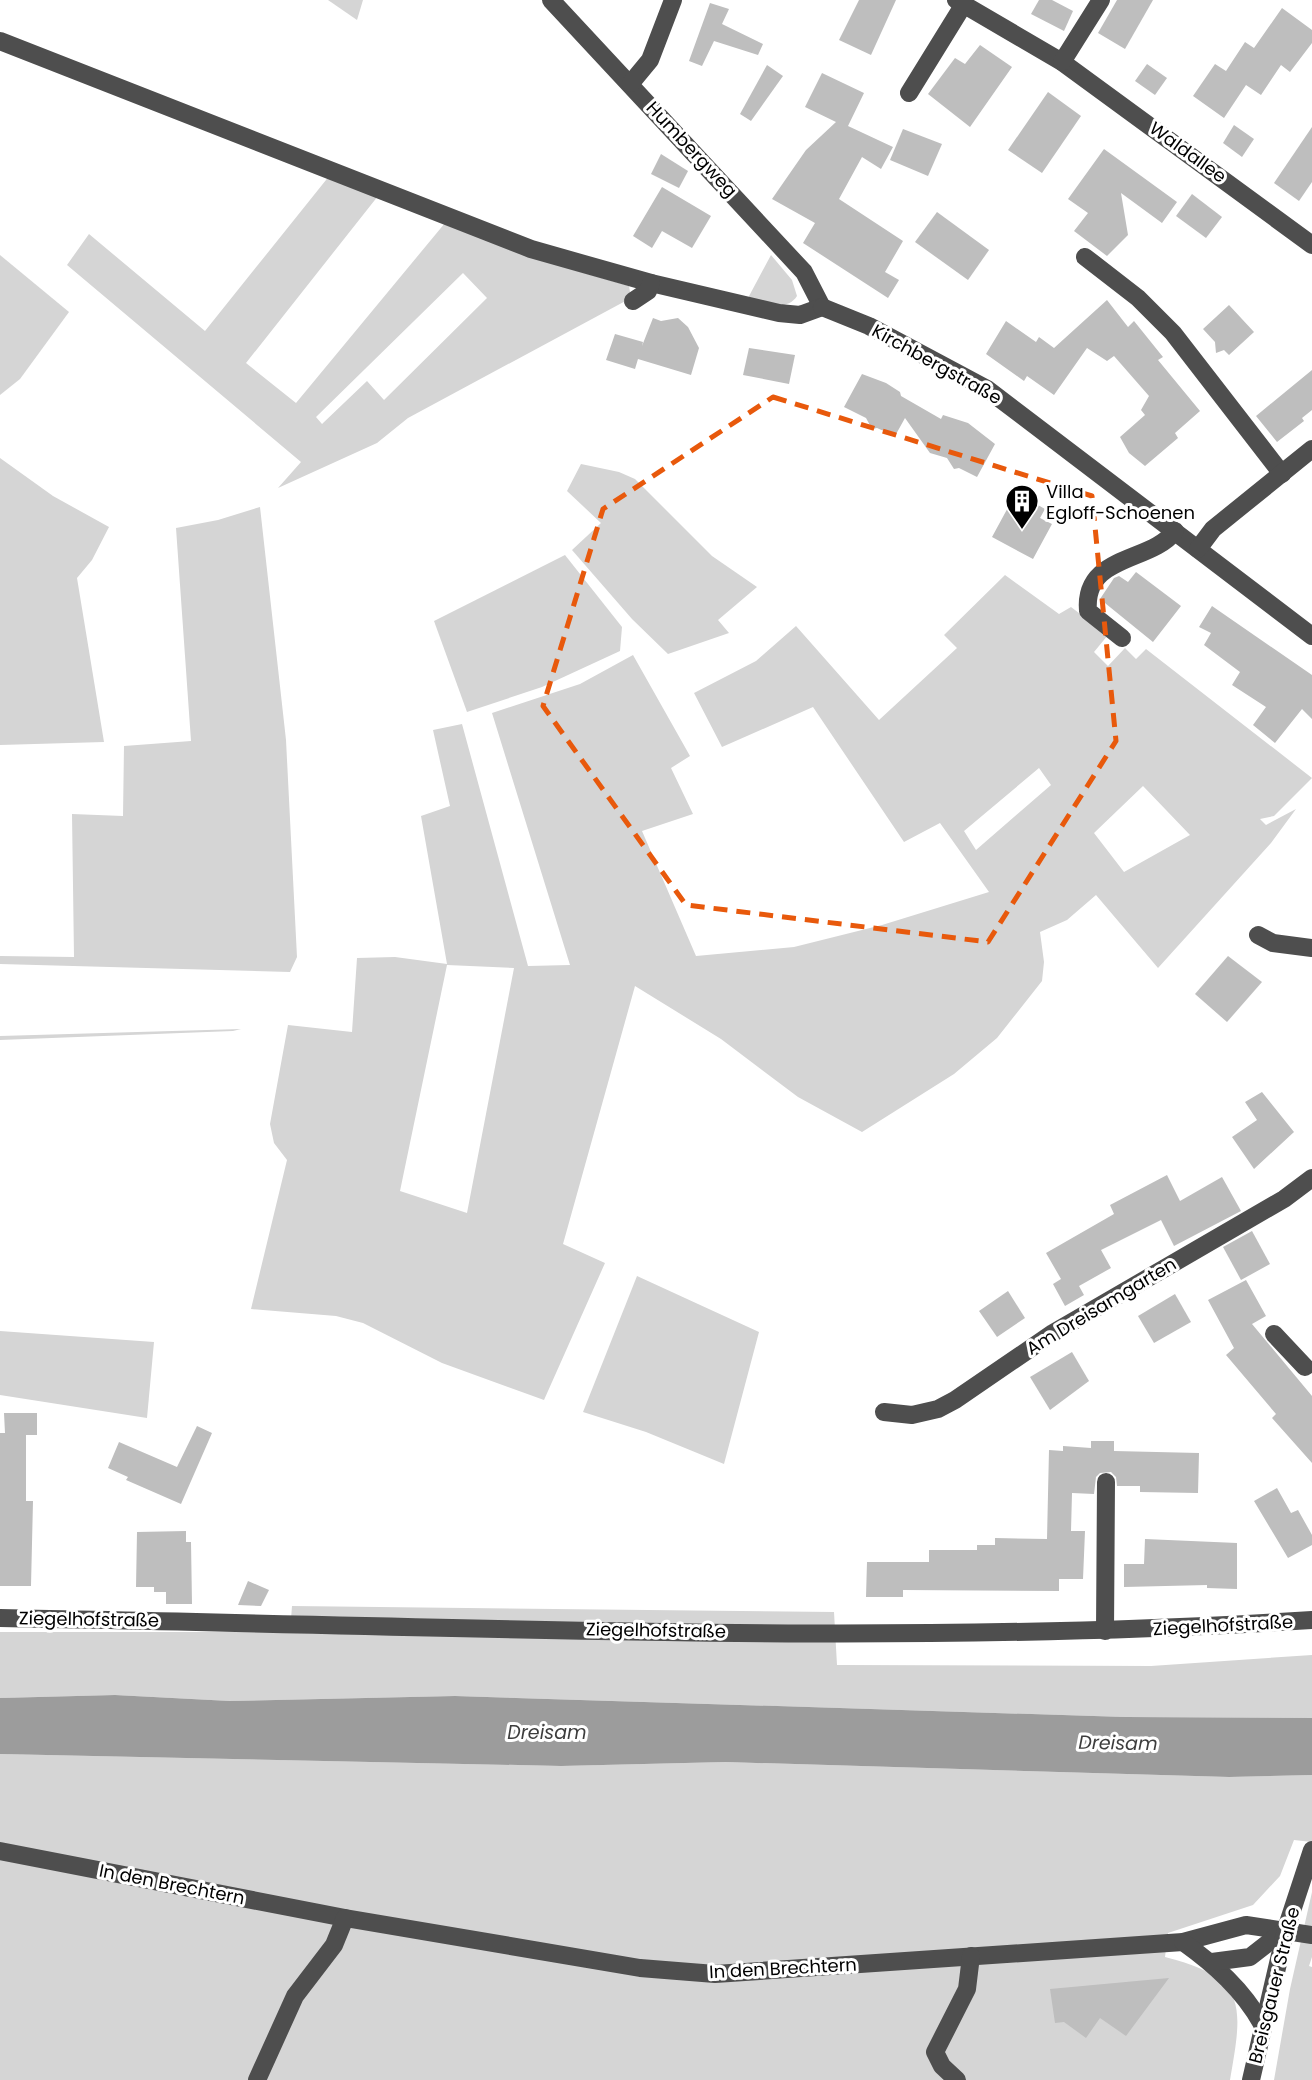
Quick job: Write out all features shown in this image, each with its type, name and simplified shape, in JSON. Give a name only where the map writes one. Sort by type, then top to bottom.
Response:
[{"type":"street","name":"Humbergweg","points":[[551,0],[804,272],[822,307]]},
{"type":"street","points":[[631,83],[650,60],[673,0]]},
{"type":"street","points":[[1062,62],[1101,0]]},
{"type":"street","name":"Waldallee","points":[[909,93],[960,2],[1062,62],[1312,245]]},
{"type":"street","points":[[0,41],[531,248],[651,283],[779,313],[800,316],[822,307]]},
{"type":"street","points":[[1085,257],[1138,298],[1173,333],[1282,474]]},
{"type":"street","points":[[634,301],[648,291],[651,283]]},
{"type":"street","name":"Kirchbergstraße","points":[[822,307],[869,326],[987,388],[1312,636]]},
{"type":"street","points":[[1198,549],[1213,529],[1312,449]]},
{"type":"street","points":[[1122,638],[1088,611],[1087,598],[1092,585],[1114,563],[1169,540],[1175,531]]},
{"type":"street","points":[[1258,935],[1273,943],[1312,948]]},
{"type":"street","name":"Am Dreisamgarten","points":[[884,1412],[912,1415],[937,1409],[955,1400],[1053,1333],[1284,1199],[1312,1178]]},
{"type":"street","points":[[1274,1334],[1310,1367]]},
{"type":"street","points":[[1105,1631],[1106,1482]]},
{"type":"street","name":"Ziegelhofstraße","points":[[0,1618],[673,1631],[1105,1631],[1312,1620]]},
{"type":"street","name":"Breisgauer Straße","points":[[1251,2080],[1286,1929],[1312,1850]]},
{"type":"street","name":"In den Brechtern","points":[[0,1851],[345,1918],[640,1968],[715,1974],[1183,1942],[1246,1925],[1312,1935]]},
{"type":"street","points":[[257,2080],[295,1996],[334,1945],[345,1918]]},
{"type":"street","points":[[1212,1962],[1250,1957],[1286,1929]]},
{"type":"street","points":[[1183,1942],[1212,1962],[1250,2003],[1262,2024]]},
{"type":"street","points":[[957,2080],[942,2066],[935,2052],[967,1989],[971,1956]]},
{"type":"highlighted area","points":[[773,397],[1092,496],[1116,741],[988,942],[686,905],[543,706],[603,509]]},
{"type":"shaded area","points":[[328,0],[363,0],[357,20]]},
{"type":"shaded area","points":[[330,175],[378,196],[246,363],[296,403],[445,223],[530,257],[629,286],[631,298],[408,418],[377,443],[278,488],[301,462],[67,265],[89,234],[205,331]],"holes":[[[463,273],[487,298],[384,400],[367,381],[322,424],[316,417]]]},
{"type":"shaded area","points":[[0,255],[69,312],[20,379],[0,395]]},
{"type":"shaded area","points":[[771,255],[792,280],[797,296],[787,304],[774,305],[748,298]]},
{"type":"shaded area","points":[[0,458],[53,496],[109,527],[92,560],[77,578],[104,742],[0,745]]},
{"type":"shaded area","points":[[581,464],[619,472],[635,479],[712,556],[757,587],[718,620],[729,633],[668,654],[632,619],[572,550],[601,523],[567,491]]},
{"type":"shaded area","points":[[260,507],[286,740],[297,957],[290,972],[0,964],[0,956],[74,957],[72,814],[123,816],[124,746],[191,741],[176,528],[218,520]]},
{"type":"shaded area","points":[[565,555],[622,627],[620,651],[542,687],[467,712],[434,621]]},
{"type":"shaded area","points":[[1005,575],[1059,614],[1071,607],[1108,635],[1094,652],[1108,666],[1125,648],[1136,659],[1146,649],[1312,778],[1274,816],[1260,819],[1266,825],[1296,809],[1271,843],[1158,968],[1096,895],[1067,920],[1040,932],[1044,962],[1042,981],[997,1038],[954,1074],[862,1132],[798,1097],[721,1039],[635,986],[563,1244],[605,1263],[544,1400],[442,1363],[363,1323],[336,1316],[251,1309],[287,1160],[274,1143],[270,1124],[288,1025],[352,1032],[357,958],[395,957],[447,964],[421,816],[450,806],[433,730],[462,724],[528,966],[570,965],[492,713],[580,684],[633,655],[690,756],[671,768],[693,814],[642,831],[696,956],[794,947],[882,925],[989,892],[940,823],[904,842],[813,707],[722,747],[694,693],[756,661],[796,626],[879,720],[957,648],[944,635]],"holes":[[[1039,768],[1051,785],[976,850],[964,831]],[[1143,786],[1190,835],[1124,872],[1094,833]],[[447,965],[514,968],[467,1213],[400,1191]]]},
{"type":"shaded area","points":[[241,1029],[233,1031],[0,1040],[0,1036]]},
{"type":"shaded area","points":[[637,1276],[759,1332],[724,1464],[646,1432],[583,1412]]},
{"type":"shaded area","points":[[0,1331],[154,1342],[147,1418],[0,1395]]},
{"type":"shaded area","points":[[292,1606],[834,1612],[837,1665],[1151,1666],[1312,1655],[1312,1718],[1125,1717],[455,1696],[230,1701],[115,1695],[0,1698],[0,1632],[290,1632]]},
{"type":"shaded area","points":[[0,1754],[561,1766],[726,1762],[1229,1777],[1312,1775],[1312,1842],[1294,1840],[1280,1876],[1253,1905],[1168,1933],[1165,1957],[1192,1965],[1212,1975],[1225,1985],[1234,1998],[1237,2032],[1230,2080],[0,2080]]},
{"type":"shaded area","points":[[1312,1892],[1312,1957],[1309,1966],[1312,1967],[1312,2080],[1274,2080],[1290,1989]]},
{"type":"water","name":"Dreisam","points":[[115,1695],[230,1701],[455,1696],[1125,1717],[1312,1718],[1312,1775],[1229,1777],[726,1762],[561,1766],[0,1754],[0,1698]]},
{"type":"building","points":[[859,0],[896,0],[871,55],[839,40]]},
{"type":"building","points":[[1039,0],[1052,0],[1073,11],[1064,31],[1031,14]]},
{"type":"building","points":[[1117,0],[1153,0],[1125,49],[1098,33]]},
{"type":"building","points":[[710,3],[729,9],[722,24],[763,44],[758,55],[714,41],[702,66],[689,61]]},
{"type":"building","points":[[1282,8],[1312,30],[1312,43],[1290,72],[1281,65],[1261,95],[1246,85],[1224,118],[1193,96],[1215,64],[1226,71],[1245,42],[1254,48]]},
{"type":"building","points":[[980,45],[1012,67],[970,127],[928,94],[955,58],[965,64]]},
{"type":"building","points":[[1147,64],[1167,78],[1155,95],[1135,81]]},
{"type":"building","points":[[767,65],[783,76],[751,121],[740,114]]},
{"type":"building","points":[[822,73],[864,93],[848,126],[893,147],[881,169],[862,157],[839,199],[903,241],[885,272],[899,280],[888,298],[803,243],[815,223],[772,199],[806,150],[836,122],[805,107]]},
{"type":"building","points":[[1048,92],[1081,116],[1042,173],[1008,150]]},
{"type":"building","points":[[1234,125],[1254,139],[1242,157],[1223,143]]},
{"type":"building","points":[[1312,127],[1312,182],[1299,201],[1274,183]]},
{"type":"building","points":[[903,129],[942,144],[928,176],[890,160]]},
{"type":"building","points":[[1104,149],[1177,202],[1162,223],[1121,193],[1128,235],[1107,256],[1074,231],[1088,213],[1068,199]]},
{"type":"building","points":[[661,154],[688,171],[679,188],[651,174]]},
{"type":"building","points":[[662,187],[711,216],[692,248],[662,231],[652,248],[633,236]]},
{"type":"building","points":[[1192,194],[1222,217],[1206,238],[1176,216]]},
{"type":"building","points":[[937,212],[989,250],[968,280],[915,242]]},
{"type":"building","points":[[1107,300],[1128,327],[1134,321],[1163,357],[1158,360],[1200,411],[1175,433],[1178,438],[1145,466],[1129,453],[1120,437],[1145,415],[1141,410],[1149,396],[1114,356],[1107,361],[1087,348],[1054,395],[1027,376],[1024,381],[986,354],[1006,321],[1036,342],[1039,337],[1054,348]]},
{"type":"building","points":[[1229,305],[1254,332],[1229,355],[1224,350],[1216,353],[1215,342],[1203,329]]},
{"type":"building","points":[[653,318],[661,321],[678,318],[688,327],[699,348],[691,375],[638,359],[635,369],[606,360],[615,334],[643,342],[642,346]]},
{"type":"building","points":[[749,348],[795,355],[789,384],[743,375]]},
{"type":"building","points":[[1312,370],[1312,410],[1302,418],[1304,421],[1277,442],[1256,416]]},
{"type":"building","points":[[862,374],[886,383],[900,392],[901,396],[941,419],[943,415],[968,423],[995,444],[977,477],[959,468],[954,469],[947,458],[930,453],[905,418],[895,436],[877,428],[872,429],[866,418],[844,407]]},
{"type":"building","name":"Villa Egloff-Schoenen","points":[[1029,500],[1045,509],[1040,518],[1052,524],[1033,559],[992,537],[1011,502],[1024,509]]},
{"type":"building","points":[[1136,572],[1181,606],[1153,642],[1100,599],[1114,578],[1119,576],[1128,582]]},
{"type":"building","points":[[1212,606],[1312,675],[1312,719],[1302,709],[1275,743],[1253,725],[1266,707],[1232,685],[1240,672],[1204,645],[1211,633],[1199,627]]},
{"type":"building","points":[[1228,956],[1262,982],[1227,1022],[1195,994]]},
{"type":"building","points":[[1262,1092],[1294,1132],[1254,1169],[1232,1137],[1257,1120],[1245,1102]]},
{"type":"building","points":[[1167,1175],[1180,1201],[1222,1177],[1241,1211],[1174,1246],[1161,1220],[1101,1250],[1111,1268],[1079,1286],[1084,1295],[1065,1306],[1053,1284],[1061,1279],[1046,1253],[1114,1214],[1110,1205]]},
{"type":"building","points":[[1252,1231],[1270,1264],[1241,1280],[1223,1247]]},
{"type":"building","points":[[1246,1280],[1266,1316],[1252,1324],[1312,1396],[1312,1463],[1272,1418],[1276,1414],[1226,1355],[1234,1348],[1208,1300]]},
{"type":"building","points":[[1008,1291],[1025,1318],[997,1337],[979,1311]]},
{"type":"building","points":[[1175,1294],[1191,1322],[1154,1343],[1138,1316]]},
{"type":"building","points":[[1072,1352],[1089,1381],[1050,1410],[1030,1377]]},
{"type":"building","points":[[4,1413],[37,1413],[37,1435],[26,1435],[26,1501],[33,1501],[31,1586],[0,1586],[0,1433],[5,1433]]},
{"type":"building","points":[[197,1426],[212,1433],[181,1504],[126,1480],[128,1477],[108,1468],[119,1442],[177,1467]]},
{"type":"building","points":[[1091,1441],[1114,1441],[1114,1451],[1199,1453],[1198,1493],[1140,1492],[1140,1486],[1117,1486],[1116,1477],[1111,1472],[1100,1473],[1096,1477],[1094,1494],[1072,1493],[1071,1531],[1085,1531],[1083,1579],[1059,1579],[1059,1591],[903,1590],[903,1597],[866,1597],[867,1562],[929,1562],[929,1550],[977,1550],[977,1545],[995,1545],[995,1538],[1047,1539],[1049,1450],[1063,1451],[1063,1446],[1091,1448]]},
{"type":"building","points":[[1277,1488],[1291,1513],[1298,1510],[1312,1535],[1312,1545],[1288,1558],[1254,1501]]},
{"type":"building","points":[[186,1531],[186,1542],[191,1542],[192,1604],[166,1604],[166,1592],[154,1592],[154,1587],[136,1587],[137,1532]]},
{"type":"building","points":[[1145,1539],[1237,1543],[1237,1589],[1207,1588],[1207,1585],[1124,1587],[1124,1564],[1144,1564]]},
{"type":"building","points":[[248,1581],[269,1590],[261,1606],[238,1605]]},
{"type":"building","points":[[1169,1978],[1126,2036],[1100,2018],[1086,2038],[1064,2022],[1055,2023],[1050,1989]]},
{"type":"place","name":"Villa Egloff-Schoenen","points":[[1022,531]]}]
